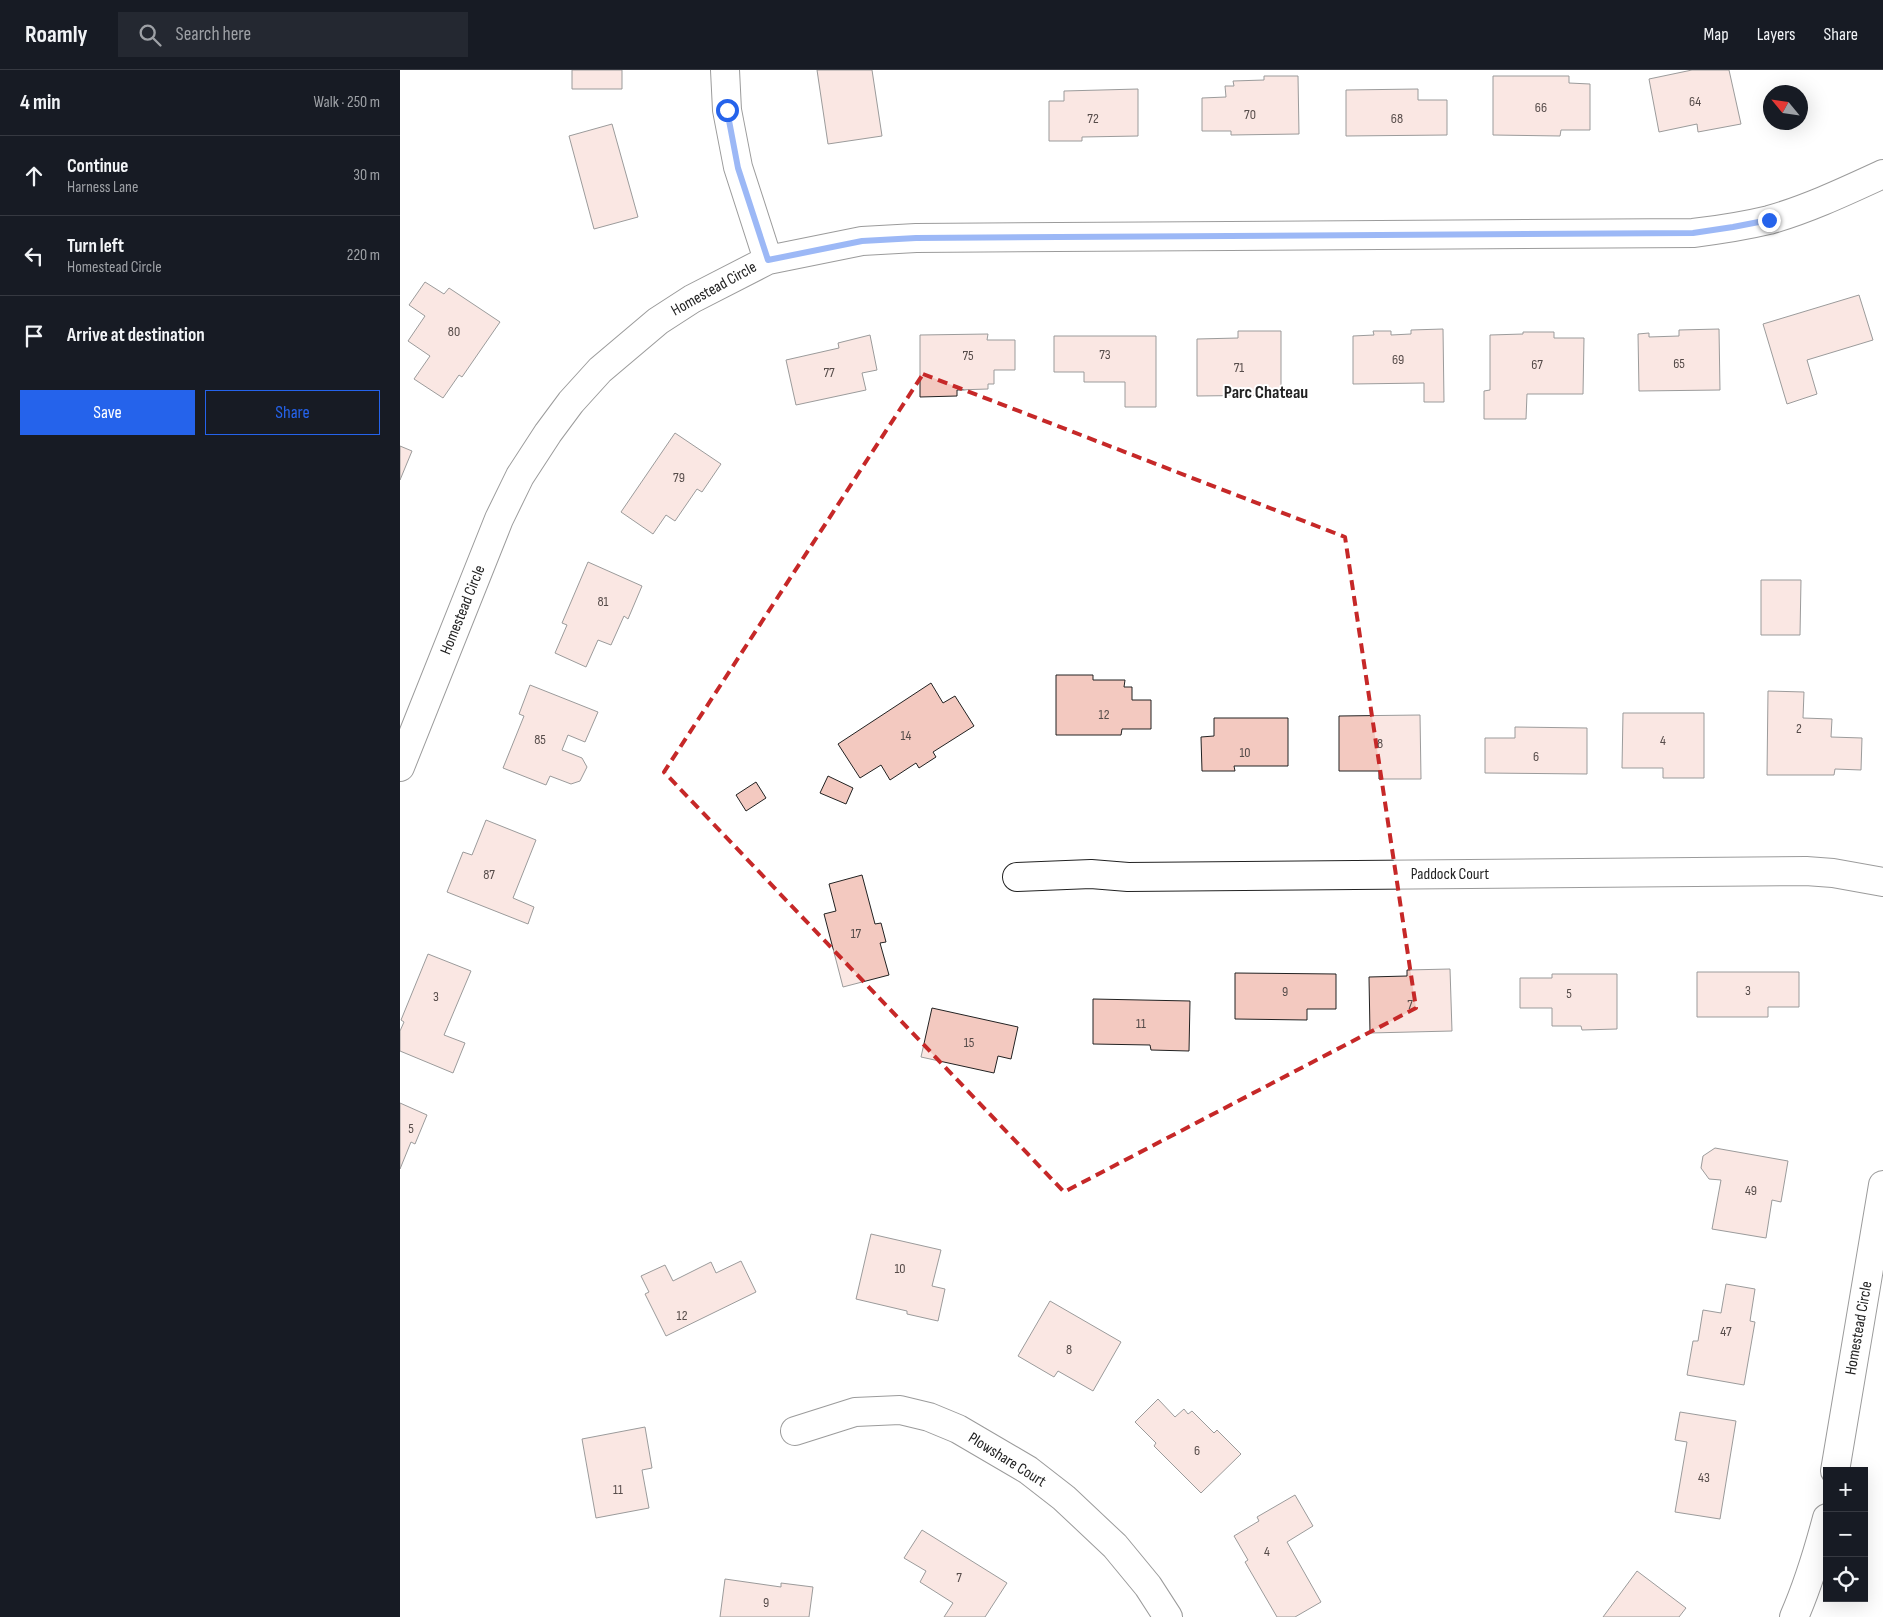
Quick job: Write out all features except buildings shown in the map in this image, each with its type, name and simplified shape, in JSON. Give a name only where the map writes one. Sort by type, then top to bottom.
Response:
[{"type":"street","points":[[725,70],[727,110],[738,168],[768,260]]},
{"type":"street","name":"Homestead Circle","points":[[400,767],[499,519],[520,476],[548,433],[571,402],[600,370],[658,321],[692,299],[768,260],[862,241],[916,238],[1693,233],[1769,220],[1827,200],[1883,174]]},
{"type":"street","name":"Paddock Court","points":[[1016,877],[1091,874],[1128,877],[1806,871],[1833,873],[1883,882]]},
{"type":"street","name":"Homestead Circle","points":[[1836,1467],[1883,1185]]},
{"type":"street","name":"Plowshare Court","points":[[795,1431],[855,1412],[900,1410],[929,1417],[958,1429],[1028,1470],[1064,1498],[1116,1546],[1148,1586],[1168,1617]]},
{"type":"street","points":[[1794,1617],[1823,1534]]},
{"type":"highlighted area","points":[[923,374],[1345,537],[1416,1008],[1064,1192],[664,772]]},
{"type":"district","name":"Parc Chateau","points":[[1266,392]]},
{"type":"route","points":[[727,110],[738,168],[768,260],[862,241],[916,238],[1693,233],[1769,220]]}]
